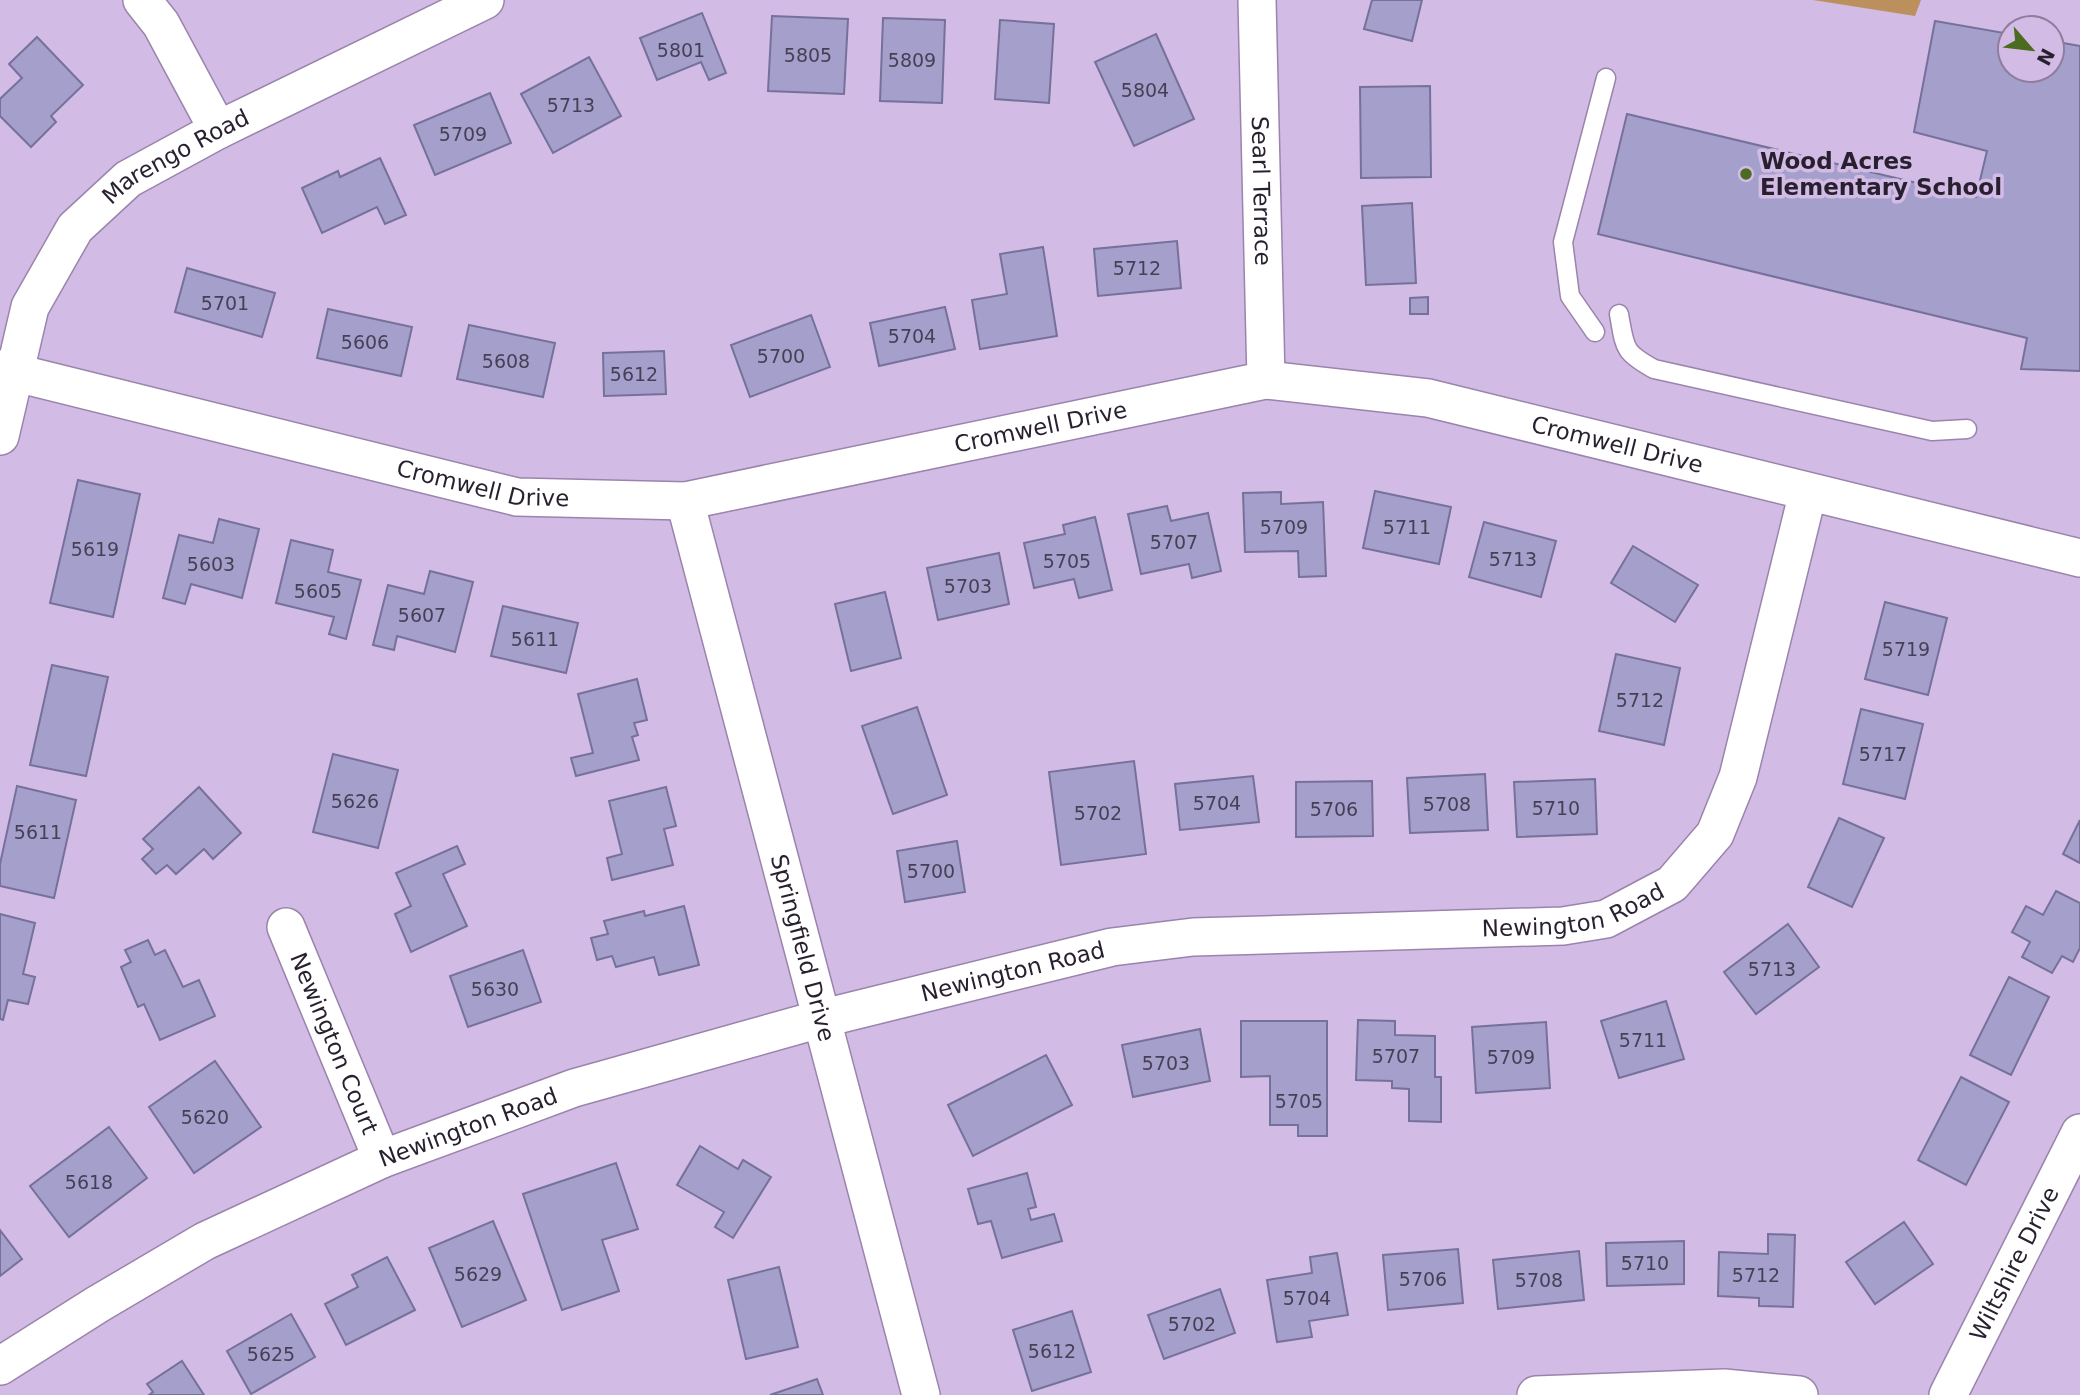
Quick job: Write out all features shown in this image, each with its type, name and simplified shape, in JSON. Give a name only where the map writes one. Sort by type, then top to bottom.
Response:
[{"type":"street","points":[[142,0],[161,24],[218,130]]},
{"type":"street","name":"Marengo Road","points":[[0,436],[8,371],[30,307],[75,228],[128,179],[218,130],[485,0]]},
{"type":"street","name":"Searl Terrace","points":[[1257,0],[1266,380]]},
{"type":"street","name":"Cromwell Drive","points":[[8,371],[517,497],[685,501],[1266,380],[1429,398],[1808,492],[2077,550]]},
{"type":"street","name":"Newington Road","points":[[0,1366],[205,1241],[382,1159],[574,1088],[820,1019],[1112,947],[1193,937],[1563,926],[1606,919],[1672,884],[1716,834],[1738,778],[1808,492]]},
{"type":"street","name":"Springfield Drive","points":[[685,501],[921,1395]]},
{"type":"street","name":"Newington Court","points":[[286,927],[382,1159]]},
{"type":"street","name":"Wiltshire Drive","points":[[1948,1395],[2080,1133]]},
{"type":"street","points":[[1536,1395],[1724,1388],[1799,1395]]},
{"type":"lane","points":[[1595,332],[1570,296],[1563,242],[1606,78]]},
{"type":"lane","points":[[1619,314],[1625,348],[1634,358],[1654,369],[1932,431],[1967,429]]},
{"type":"shaded area","points":[[1813,0],[1921,0],[1915,16]]},
{"type":"building","points":[[1372,0],[1422,0],[1412,41],[1364,29]]},
{"type":"building","points":[[702,13],[726,73],[709,80],[701,62],[657,80],[640,38]]},
{"type":"building","points":[[772,16],[848,19],[844,94],[768,91]]},
{"type":"building","points":[[883,18],[945,20],[942,103],[880,101]]},
{"type":"building","points":[[1000,20],[1054,24],[1049,103],[995,99]]},
{"type":"building","name":"Wood Acres Elementary School","points":[[1935,21],[1996,32],[1996,84],[2066,84],[2066,44],[2080,46],[2080,371],[2021,369],[2027,338],[1598,234],[1627,114],[1976,197],[1987,151],[1914,132]]},
{"type":"building","points":[[1156,34],[1194,119],[1134,146],[1095,62]]},
{"type":"building","points":[[37,37],[83,85],[51,116],[56,122],[31,147],[0,116],[0,99],[22,78],[9,64]]},
{"type":"building","points":[[589,57],[621,116],[553,153],[521,94]]},
{"type":"building","points":[[1430,86],[1431,177],[1361,178],[1360,87]]},
{"type":"building","points":[[490,93],[511,143],[435,175],[414,125]]},
{"type":"building","points":[[380,158],[406,215],[385,224],[377,207],[322,233],[302,188],[338,171],[340,177]]},
{"type":"building","points":[[1412,203],[1416,283],[1366,285],[1362,206]]},
{"type":"building","points":[[1177,241],[1181,288],[1098,296],[1094,249]]},
{"type":"building","points":[[1043,247],[1057,336],[980,349],[972,300],[1007,294],[1000,254]]},
{"type":"building","points":[[187,268],[275,293],[262,337],[175,312]]},
{"type":"building","points":[[1428,297],[1428,314],[1410,314],[1410,298]]},
{"type":"building","points":[[945,307],[955,349],[879,366],[870,323]]},
{"type":"building","points":[[328,309],[412,327],[401,376],[317,358]]},
{"type":"building","points":[[811,315],[830,367],[750,397],[731,345]]},
{"type":"building","points":[[469,325],[555,343],[543,397],[457,379]]},
{"type":"building","points":[[664,351],[666,394],[604,396],[603,353]]},
{"type":"building","points":[[78,480],[140,494],[113,617],[50,603]]},
{"type":"building","points":[[1375,491],[1451,507],[1439,564],[1363,548]]},
{"type":"building","points":[[1281,492],[1281,504],[1323,502],[1326,576],[1299,577],[1298,551],[1245,552],[1243,493]]},
{"type":"building","points":[[1167,506],[1171,521],[1208,513],[1221,571],[1192,578],[1189,564],[1141,574],[1128,514]]},
{"type":"building","points":[[1095,517],[1112,590],[1079,598],[1074,579],[1034,588],[1024,543],[1065,534],[1063,525]]},
{"type":"building","points":[[219,519],[259,529],[242,598],[191,584],[185,604],[163,598],[179,535],[213,543]]},
{"type":"building","points":[[1484,522],[1556,541],[1541,597],[1469,577]]},
{"type":"building","points":[[291,540],[333,550],[328,572],[361,580],[346,639],[329,634],[334,617],[276,603]]},
{"type":"building","points":[[1633,546],[1698,585],[1675,622],[1611,583]]},
{"type":"building","points":[[999,553],[1009,604],[938,620],[927,568]]},
{"type":"building","points":[[430,571],[473,582],[455,652],[397,636],[394,650],[373,645],[388,585],[424,594]]},
{"type":"building","points":[[885,592],[901,658],[851,671],[835,604]]},
{"type":"building","points":[[1885,602],[1947,618],[1928,695],[1865,679]]},
{"type":"building","points":[[503,606],[578,623],[566,673],[491,656]]},
{"type":"building","points":[[1616,654],[1680,668],[1664,745],[1599,731]]},
{"type":"building","points":[[52,665],[108,677],[86,776],[30,765]]},
{"type":"building","points":[[637,679],[647,720],[634,723],[638,735],[632,737],[639,760],[576,776],[571,758],[593,753],[578,694]]},
{"type":"building","points":[[917,707],[947,795],[893,814],[862,726]]},
{"type":"building","points":[[1861,709],[1923,724],[1905,799],[1843,784]]},
{"type":"building","points":[[333,754],[398,770],[378,848],[313,832]]},
{"type":"building","points":[[1134,761],[1146,854],[1061,865],[1049,772]]},
{"type":"building","points":[[1485,774],[1488,830],[1410,833],[1407,778]]},
{"type":"building","points":[[1253,776],[1259,822],[1180,830],[1175,784]]},
{"type":"building","points":[[1595,779],[1597,834],[1517,837],[1514,782]]},
{"type":"building","points":[[1372,781],[1373,836],[1296,837],[1296,782]]},
{"type":"building","points":[[17,786],[76,800],[54,898],[0,886],[0,864]]},
{"type":"building","points":[[199,787],[241,833],[213,859],[204,849],[176,874],[167,865],[156,874],[142,859],[153,849],[143,839]]},
{"type":"building","points":[[666,787],[676,826],[664,829],[673,865],[612,880],[607,858],[622,854],[609,801]]},
{"type":"building","points":[[1839,818],[1884,838],[1852,907],[1808,887]]},
{"type":"building","points":[[2080,820],[2080,863],[2063,854]]},
{"type":"building","points":[[957,841],[965,892],[905,902],[897,851]]},
{"type":"building","points":[[457,846],[465,864],[443,874],[467,926],[411,952],[395,914],[411,906],[396,873]]},
{"type":"building","points":[[2056,891],[2080,903],[2080,948],[2073,962],[2062,956],[2052,973],[2022,957],[2030,942],[2012,932],[2026,906],[2043,915]]},
{"type":"building","points":[[684,906],[699,965],[659,975],[654,957],[616,967],[612,956],[597,960],[591,938],[608,934],[604,921],[644,911],[645,916]]},
{"type":"building","points":[[0,914],[35,923],[23,974],[35,977],[28,1004],[8,1000],[3,1020],[0,1019]]},
{"type":"building","points":[[1788,924],[1819,967],[1756,1014],[1724,972]]},
{"type":"building","points":[[148,940],[155,955],[165,950],[183,987],[199,980],[215,1016],[160,1040],[144,1004],[138,1007],[121,967],[131,962],[125,950]]},
{"type":"building","points":[[523,950],[541,1002],[468,1027],[450,976]]},
{"type":"building","points":[[2009,977],[2049,997],[2011,1075],[1970,1055]]},
{"type":"building","points":[[1666,1001],[1684,1059],[1619,1078],[1601,1021]]},
{"type":"building","points":[[1358,1020],[1395,1021],[1395,1035],[1435,1036],[1435,1077],[1441,1077],[1441,1122],[1409,1121],[1409,1089],[1392,1088],[1392,1081],[1356,1080]]},
{"type":"building","points":[[1241,1021],[1327,1021],[1327,1136],[1298,1136],[1298,1125],[1270,1125],[1270,1076],[1241,1077]]},
{"type":"building","points":[[1546,1022],[1550,1088],[1476,1093],[1472,1027]]},
{"type":"building","points":[[1200,1029],[1210,1081],[1133,1097],[1122,1045]]},
{"type":"building","points":[[1046,1055],[1072,1105],[973,1156],[948,1105]]},
{"type":"building","points":[[215,1061],[261,1127],[194,1173],[149,1107]]},
{"type":"building","points":[[1961,1077],[2009,1102],[1966,1185],[1918,1160]]},
{"type":"building","points":[[109,1127],[147,1178],[69,1237],[30,1186]]},
{"type":"building","points":[[700,1146],[738,1169],[743,1160],[771,1177],[733,1238],[715,1227],[724,1212],[677,1185]]},
{"type":"building","points":[[616,1163],[638,1229],[602,1240],[619,1291],[562,1310],[523,1194]]},
{"type":"building","points":[[1027,1173],[1036,1207],[1028,1209],[1031,1220],[1054,1214],[1062,1241],[1002,1258],[991,1221],[978,1224],[968,1189]]},
{"type":"building","points":[[493,1221],[526,1300],[462,1327],[429,1248]]},
{"type":"building","points":[[1904,1222],[1933,1264],[1875,1304],[1846,1262]]},
{"type":"building","points":[[0,1230],[22,1259],[0,1276]]},
{"type":"building","points":[[1768,1234],[1795,1235],[1793,1307],[1759,1306],[1759,1298],[1718,1296],[1719,1252],[1768,1254]]},
{"type":"building","points":[[1684,1241],[1684,1284],[1607,1286],[1606,1243]]},
{"type":"building","points":[[1458,1249],[1463,1303],[1388,1310],[1383,1255]]},
{"type":"building","points":[[1579,1251],[1584,1300],[1498,1309],[1493,1260]]},
{"type":"building","points":[[1337,1253],[1348,1315],[1309,1321],[1312,1337],[1277,1342],[1267,1280],[1312,1273],[1310,1257]]},
{"type":"building","points":[[387,1257],[415,1310],[346,1345],[325,1304],[358,1287],[352,1275]]},
{"type":"building","points":[[779,1267],[798,1347],[746,1359],[728,1280]]},
{"type":"building","points":[[1220,1289],[1235,1333],[1164,1359],[1148,1315]]},
{"type":"building","points":[[1072,1311],[1091,1372],[1032,1391],[1013,1330]]},
{"type":"building","points":[[291,1314],[315,1357],[251,1394],[227,1351]]},
{"type":"building","points":[[182,1361],[204,1395],[149,1395],[153,1392],[147,1384]]},
{"type":"building","points":[[817,1379],[823,1395],[770,1395]]},
{"type":"place","name":"Wood Acres Elementary School","points":[[1746,174]]}]
